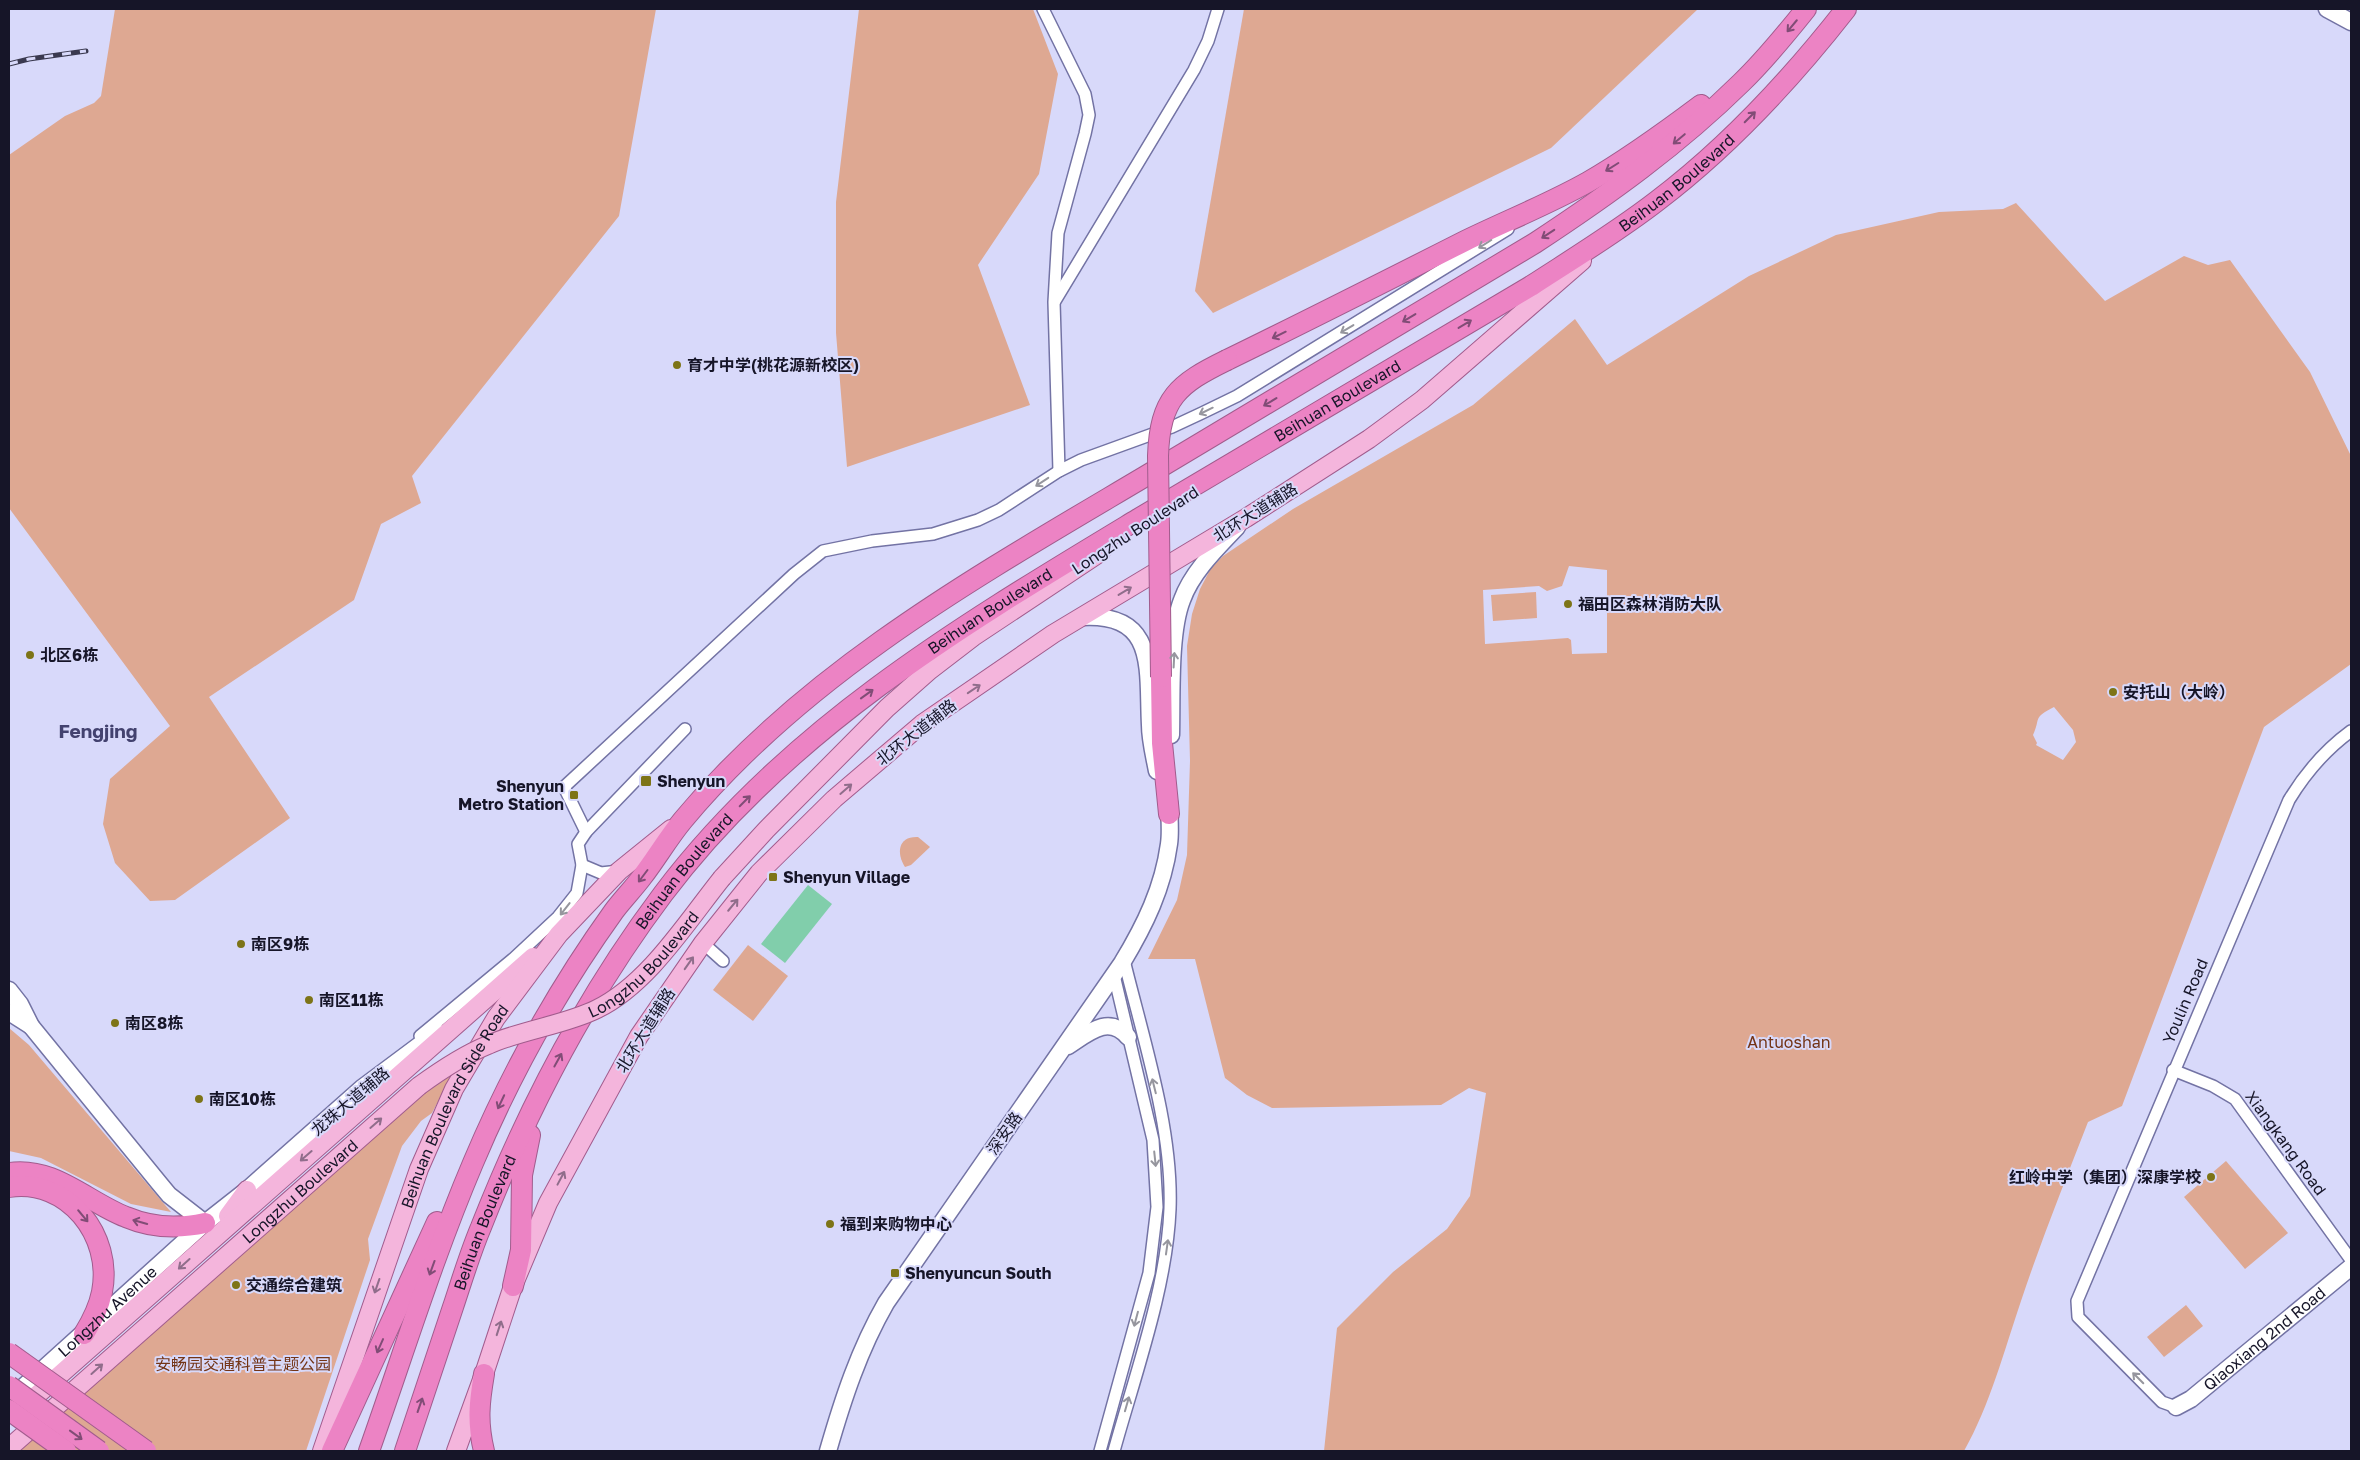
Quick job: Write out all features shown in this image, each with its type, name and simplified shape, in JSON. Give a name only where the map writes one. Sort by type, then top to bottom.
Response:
[{"type":"highway","name":"Beihuan Boulevard","points":[[370,1451],[432,1268],[473,1162],[508,1088],[579,962],[616,908],[681,822],[728,771],[778,722],[835,674],[890,634],[1099,504],[1534,243],[1603,198],[1697,124],[1742,82],[1806,9]]},
{"type":"highway","name":"Beihuan Boulevard","points":[[405,1451],[480,1229],[548,1080],[608,974],[664,893],[729,818],[795,752],[847,708],[982,614],[1258,447],[1531,286],[1659,200],[1742,126],[1784,83],[1846,9]]},
{"type":"highway","points":[[1169,814],[1162,743],[1158,456],[1160,428],[1168,405],[1182,387],[1194,378],[1227,360],[1467,241],[1540,208],[1590,181],[1643,148],[1729,84],[1777,44]]},
{"type":"highway","points":[[512,1286],[521,1250],[521,1201],[524,1159],[548,1080]]},
{"type":"highway","points":[[332,1451],[444,1209],[473,1162]]},
{"type":"highway","points":[[9,1173],[22,1170],[45,1175],[125,1217],[144,1223],[208,1232]]},
{"type":"highway","points":[[9,1187],[20,1185],[36,1187],[54,1193],[68,1201],[82,1214],[98,1240],[103,1254],[102,1292],[96,1312],[84,1334]]},
{"type":"highway","points":[[9,1353],[146,1451]]},
{"type":"highway","points":[[484,1374],[478,1410],[484,1451]]},
{"type":"highway","points":[[9,1386],[99,1451]]},
{"type":"highway","points":[[9,1410],[66,1451]]},
{"type":"main road","name":"北环大道辅路","points":[[456,1451],[484,1374],[512,1286],[548,1203],[616,1077],[639,1036],[702,943],[747,887],[788,843],[867,770],[922,724],[1053,634],[1246,518],[1369,439],[1422,400],[1620,228]]},
{"type":"main road","name":"Longzhu Boulevard","points":[[9,1448],[419,1086],[455,1061],[489,1044],[596,1010],[626,991],[651,966],[722,878],[766,830],[887,708],[930,670],[973,637],[1031,597],[1196,492],[1258,447]]},
{"type":"main road","name":"Beihuan Boulevard Side Road","points":[[322,1451],[412,1187],[454,1089],[496,1018],[560,934],[619,871],[681,822]]},
{"type":"main road","name":"Longzhu Boulevard","points":[[9,1420],[208,1232],[560,934]]},
{"type":"main road","points":[[208,1232],[247,1190]]},
{"type":"street","points":[[1043,9],[1085,94],[1088,115],[1086,134],[1058,232],[1054,302],[1059,471]]},
{"type":"street","points":[[1054,302],[1194,70],[1208,41],[1218,9]]},
{"type":"street","points":[[2327,9],[2351,21]]},
{"type":"street","points":[[586,832],[564,787],[794,574],[823,551],[872,541],[933,534],[954,529],[999,510],[1059,471],[1109,449],[1172,427],[1237,396],[1490,241],[1540,208]]},
{"type":"street","points":[[1169,814],[1175,637],[1180,607],[1193,580],[1207,559],[1246,518]]},
{"type":"street","points":[[1082,617],[1099,616],[1111,619],[1131,629],[1140,638],[1148,666],[1152,745],[1169,814]]},
{"type":"street","points":[[362,1088],[442,1016],[513,959],[558,917],[576,893],[582,864],[578,844],[586,832],[685,728]]},
{"type":"street","name":"Youlin Road","points":[[2176,1407],[2162,1402],[2078,1317],[2077,1301],[2173,1070],[2289,800],[2313,765],[2330,747],[2351,731]]},
{"type":"street","name":"深安路","points":[[828,1451],[855,1366],[881,1312],[1114,975],[1143,929],[1158,892],[1169,842],[1169,814]]},
{"type":"street","points":[[582,864],[601,873],[619,871]]},
{"type":"street","points":[[702,943],[723,961]]},
{"type":"street","points":[[1114,1451],[1162,1276],[1170,1207],[1169,1161],[1164,1126],[1124,960]]},
{"type":"street","points":[[1100,1451],[1147,1280],[1156,1229],[1157,1185],[1152,1140],[1114,975]]},
{"type":"street","name":"龙珠大道辅路","points":[[247,1190],[362,1088],[500,986]]},
{"type":"street","points":[[9,990],[20,1004],[31,1026],[164,1189],[208,1232]]},
{"type":"street","points":[[9,1012],[31,1026]]},
{"type":"street","points":[[1062,1050],[1097,1027],[1118,1028],[1128,1036]]},
{"type":"street","name":"Xiangkang Road","points":[[2173,1070],[2213,1086],[2235,1099],[2351,1260]]},
{"type":"street","name":"Longzhu Avenue","points":[[9,1400],[84,1334],[208,1232]]},
{"type":"street","name":"Qiaoxiang 2nd Road","points":[[2176,1407],[2191,1399],[2351,1267]]},
{"type":"green space","points":[[115,9],[656,9],[619,216],[412,476],[421,503],[381,524],[354,600],[209,697],[290,818],[175,900],[150,901],[115,863],[103,824],[110,779],[170,726],[9,508],[9,155],[65,116],[94,103],[101,96]]},
{"type":"green space","points":[[859,9],[1033,9],[1058,74],[1039,174],[978,265],[1030,405],[847,467],[836,333],[836,202]]},
{"type":"green space","points":[[1244,9],[1698,9],[1551,148],[1213,313],[1195,291]]},
{"type":"green space","name":"Antuoshan","points":[[2016,203],[2105,301],[2184,256],[2208,265],[2230,260],[2310,372],[2351,456],[2351,664],[2264,727],[2122,1106],[2088,1122],[2053,1211],[1989,1397],[1964,1451],[1324,1451],[1337,1328],[1393,1272],[1447,1229],[1470,1196],[1486,1093],[1469,1088],[1441,1105],[1272,1108],[1247,1095],[1225,1078],[1195,959],[1148,959],[1177,900],[1187,855],[1190,761],[1187,646],[1192,614],[1200,589],[1211,568],[1223,556],[1293,509],[1473,405],[1575,319],[1607,365],[1749,276],[1836,235],[1939,212],[2003,209]],"holes":[[[1569,566],[1607,570],[1607,653],[1572,654],[1571,640],[1568,638],[1485,644],[1483,590],[1539,586],[1547,591],[1562,586]],[[2054,707],[2073,730],[2076,742],[2063,760],[2036,745],[2037,743],[2033,735],[2040,716]]]},
{"type":"green space","points":[[1536,592],[1537,618],[1493,621],[1491,595]]},
{"type":"green space","points":[[918,837],[930,847],[911,865],[905,867],[900,856],[901,846],[906,839]]},
{"type":"green space","points":[[748,945],[788,976],[753,1021],[713,990]]},
{"type":"green space","points":[[9,1028],[29,1045],[171,1212],[131,1204],[41,1158],[9,1151]]},
{"type":"green space","name":"安畅园交通科普主题公园","points":[[452,1075],[432,1113],[421,1121],[402,1146],[368,1239],[370,1260],[306,1451],[12,1451],[423,1094]]},
{"type":"green space","points":[[2226,1161],[2288,1233],[2245,1269],[2184,1197]]},
{"type":"green space","points":[[2186,1305],[2203,1326],[2164,1357],[2147,1337]]},
{"type":"shaded area","points":[[808,885],[832,904],[785,963],[761,944]]},
{"type":"railway","points":[[9,64],[29,59],[86,51]]},
{"type":"place","name":"育才中学(桃花源新校区)","points":[[677,365]]},
{"type":"place","name":"福田区森林消防大队","points":[[1568,604]]},
{"type":"place","name":"北区6栋","points":[[30,655]]},
{"type":"place","name":"安托山（大岭）","points":[[2113,692]]},
{"type":"place","name":"Shenyun","points":[[646,781]]},
{"type":"place","name":"Shenyun Metro Station","points":[[574,795]]},
{"type":"place","name":"Shenyun Village","points":[[773,877]]},
{"type":"place","name":"南区9栋","points":[[241,944]]},
{"type":"place","name":"南区11栋","points":[[309,1000]]},
{"type":"place","name":"南区8栋","points":[[115,1023]]},
{"type":"place","name":"南区10栋","points":[[199,1099]]},
{"type":"place","name":"红岭中学（集团）深康学校","points":[[2211,1177]]},
{"type":"place","name":"福到来购物中心","points":[[830,1224]]},
{"type":"place","name":"Shenyuncun South","points":[[895,1273]]},
{"type":"place","name":"交通综合建筑","points":[[236,1285]]},
{"type":"district","name":"Fengjing","points":[[98,730]]}]
